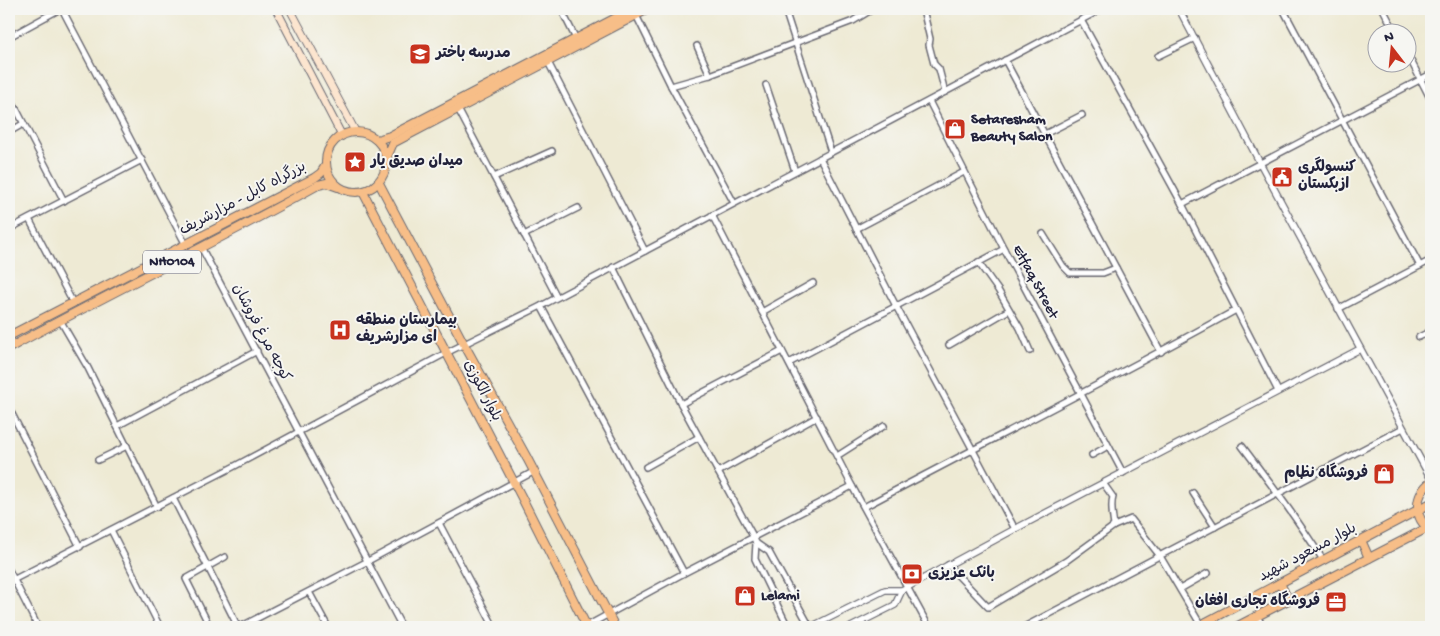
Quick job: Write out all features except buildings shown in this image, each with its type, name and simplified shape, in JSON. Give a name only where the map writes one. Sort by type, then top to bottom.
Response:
[{"type":"main road","points":[[276,9],[342,136],[355,131],[370,135],[383,147],[387,166],[384,175],[372,189],[363,192]]},
{"type":"main road","points":[[290,9],[355,131]]},
{"type":"main road","points":[[377,140],[390,136],[576,39],[634,12],[648,9]]},
{"type":"main road","points":[[386,157],[394,142],[548,62],[634,12]]},
{"type":"main road","name":"NH0104","points":[[326,165],[330,148],[342,136]]},
{"type":"main road","points":[[326,165],[328,173],[338,187]]},
{"type":"main road","name":"بزرگراه کابل - مزارشریف","points":[[9,336],[314,178],[321,173],[326,165]]},
{"type":"main road","name":"بزرگراه کابل - مزارشریف","points":[[9,348],[318,186],[327,183],[338,187]]},
{"type":"main road","name":"بلوار الکوزی","points":[[379,183],[615,627]]},
{"type":"main road","name":"NH0104","points":[[338,187],[354,193],[363,192]]},
{"type":"main road","name":"بلوار الکوزی","points":[[363,192],[521,496],[586,627]]},
{"type":"main road","points":[[1236,627],[1430,528],[1420,516],[1418,501],[1421,493],[1431,481]]},
{"type":"main road","name":"بلوار مسعود شهید","points":[[1200,627],[1431,503]]},
{"type":"main road","points":[[1361,540],[1369,558]]},
{"type":"main road","points":[[1280,583],[1288,600]]},
{"type":"street","points":[[9,37],[61,9],[186,245]]},
{"type":"street","points":[[561,9],[576,39]]},
{"type":"street","points":[[670,86],[710,75],[853,22],[871,10],[876,9]]},
{"type":"street","points":[[923,9],[934,64],[939,69],[945,92]]},
{"type":"street","points":[[11,581],[80,547],[446,353],[541,306],[1102,9]]},
{"type":"street","points":[[1180,9],[1260,163],[1431,481]]},
{"type":"street","points":[[1283,9],[1420,266]]},
{"type":"street","points":[[1383,9],[1390,22]]},
{"type":"street","points":[[785,10],[831,152]]},
{"type":"street","points":[[634,12],[670,86],[734,203]]},
{"type":"street","points":[[1081,20],[1182,204],[1278,391]]},
{"type":"street","points":[[1158,56],[1194,38]]},
{"type":"street","points":[[697,46],[710,75]]},
{"type":"street","points":[[1006,60],[1161,352]]},
{"type":"street","points":[[548,62],[644,251]]},
{"type":"street","points":[[1417,72],[1431,100]]},
{"type":"street","points":[[1182,204],[1431,74]]},
{"type":"street","points":[[766,85],[795,171]]},
{"type":"street","points":[[9,96],[64,201]]},
{"type":"street","name":"Etfaq Street","points":[[928,101],[1122,472]]},
{"type":"street","points":[[458,109],[557,297]]},
{"type":"street","points":[[1045,134],[1082,114]]},
{"type":"street","points":[[9,132],[23,124]]},
{"type":"street","points":[[494,177],[552,151]]},
{"type":"street","points":[[820,158],[896,306],[1015,529]]},
{"type":"street","points":[[9,230],[142,160]]},
{"type":"street","points":[[856,229],[964,172]]},
{"type":"street","points":[[524,235],[578,208]]},
{"type":"street","points":[[712,215],[905,589],[929,627]]},
{"type":"street","points":[[29,219],[73,303]]},
{"type":"street","points":[[1043,234],[1063,266],[1070,273],[1103,273],[1116,268]]},
{"type":"street","name":"كوجه مرغ فروشان","points":[[201,247],[402,627]]},
{"type":"street","points":[[789,363],[1004,249]]},
{"type":"street","points":[[1338,309],[1431,260]]},
{"type":"street","points":[[978,262],[998,290],[1020,328],[1030,351]]},
{"type":"street","points":[[613,267],[681,404],[755,540],[769,552],[811,627],[885,590],[905,589],[1122,472],[1360,349]]},
{"type":"street","points":[[762,312],[813,282]]},
{"type":"street","points":[[541,306],[684,573]]},
{"type":"street","points":[[949,346],[1009,310]]},
{"type":"street","points":[[864,507],[973,448],[1161,352],[1236,310]]},
{"type":"street","points":[[60,320],[88,368],[156,507]]},
{"type":"street","points":[[1419,337],[1431,331]]},
{"type":"street","points":[[117,426],[257,351]]},
{"type":"street","points":[[681,404],[782,351]]},
{"type":"street","points":[[9,408],[80,547]]},
{"type":"street","points":[[718,472],[817,417]]},
{"type":"street","points":[[837,456],[884,426]]},
{"type":"street","points":[[1024,627],[1402,428]]},
{"type":"street","points":[[646,467],[699,437]]},
{"type":"street","points":[[98,460],[127,446]]},
{"type":"street","points":[[1092,455],[1108,446]]},
{"type":"street","points":[[1242,446],[1305,530],[1323,560]]},
{"type":"street","points":[[173,498],[239,627],[368,561],[533,472]]},
{"type":"street","points":[[1103,483],[1113,498],[1114,526]]},
{"type":"street","points":[[586,627],[684,573],[755,540],[852,486]]},
{"type":"street","points":[[1194,493],[1215,527]]},
{"type":"street","points":[[948,565],[988,608],[1066,561],[1114,526],[1131,519],[1160,556],[1200,627]]},
{"type":"street","points":[[439,523],[494,627]]},
{"type":"street","points":[[111,530],[160,627]]},
{"type":"street","points":[[755,540],[754,559],[788,627]]},
{"type":"street","points":[[207,621],[186,579],[225,557]]},
{"type":"street","points":[[9,570],[11,581],[38,627]]},
{"type":"street","points":[[1180,590],[1208,573]]},
{"type":"street","points":[[851,627],[860,625],[895,604],[905,589]]},
{"type":"street","points":[[309,592],[328,627]]},
{"type":"street","points":[[1257,616],[1263,627]]},
{"type":"place","name":"مدرسه باختر","points":[[420,54]]},
{"type":"place","name":"Setaresham Beauty Salon","points":[[955,129]]},
{"type":"place","name":"میدان صدیق یار","points":[[355,162]]},
{"type":"place","name":"کنسولگری ازبکستان","points":[[1282,177]]},
{"type":"place","name":"بیمارستان منطقه ای مزارشریف","points":[[340,330]]},
{"type":"place","name":"فروشگاه نظام","points":[[1384,474]]},
{"type":"place","name":"بانک عزیزی","points":[[912,574]]},
{"type":"place","name":"Lelami","points":[[745,596]]},
{"type":"place","name":"فروشگاه تجاری افغان","points":[[1336,602]]}]
